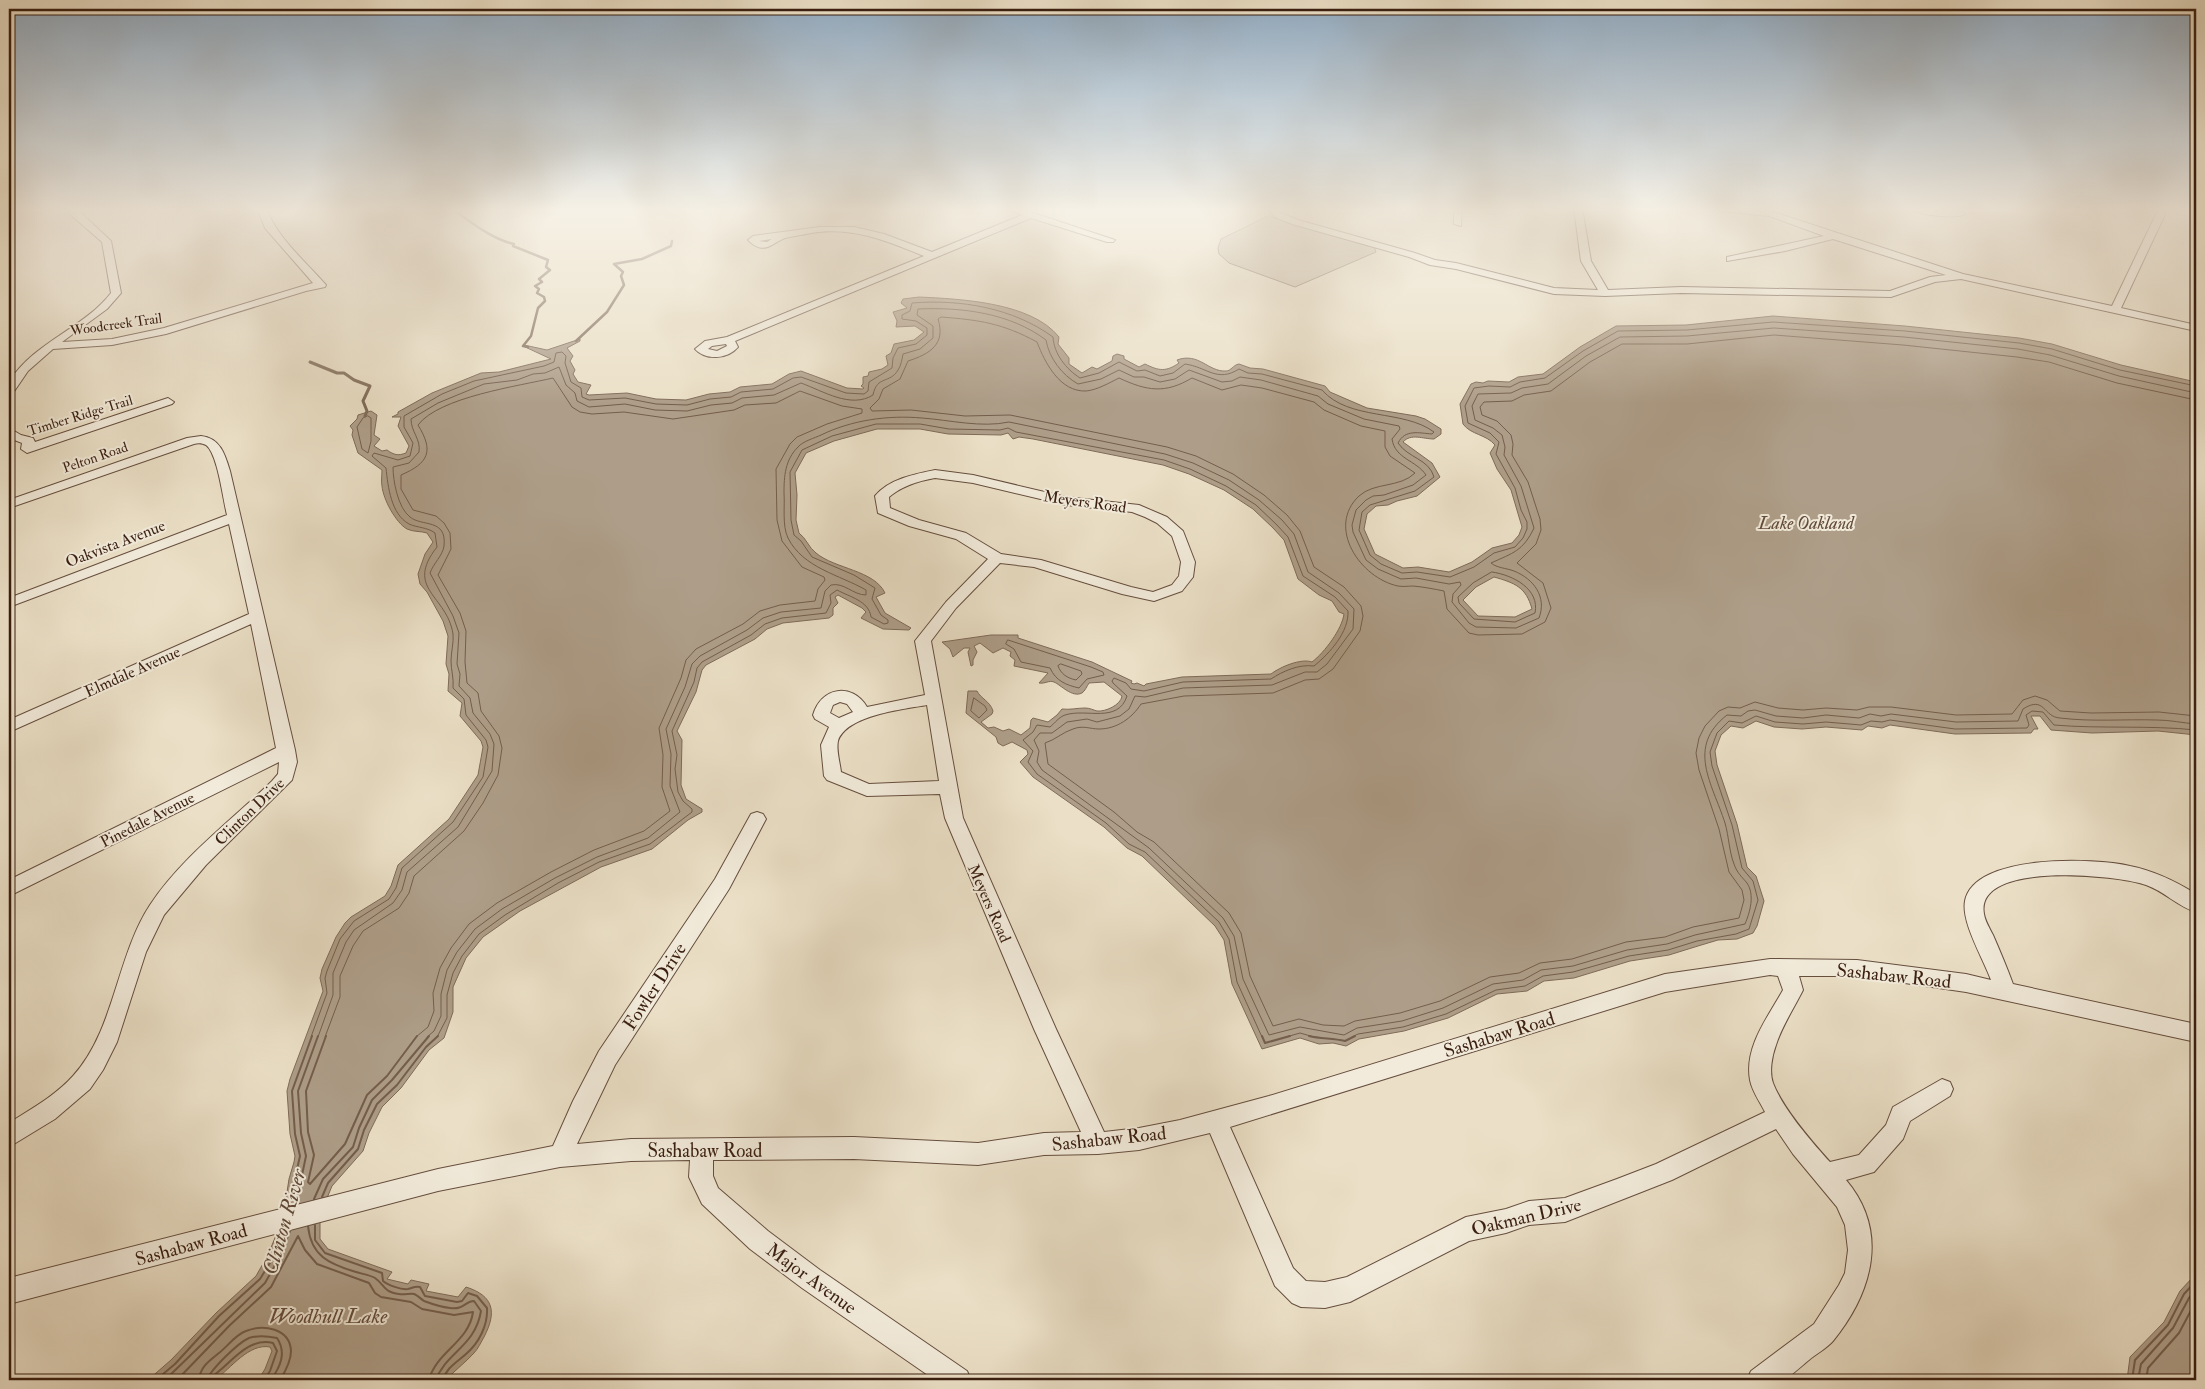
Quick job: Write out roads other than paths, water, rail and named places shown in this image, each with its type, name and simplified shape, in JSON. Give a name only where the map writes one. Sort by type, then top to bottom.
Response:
[{"type":"street","points":[[9,391],[21,373],[51,346],[112,300],[116,293],[113,273]]},
{"type":"street","name":"Woodcreek Trail","points":[[51,346],[112,342],[166,331],[321,284],[308,273]]},
{"type":"street","points":[[729,340],[892,273]]},
{"type":"street","points":[[1483,273],[1554,291],[1605,293],[1681,290],[1891,294],[1933,279],[1961,276]]},
{"type":"street","points":[[1593,273],[1605,293]]},
{"type":"street","points":[[1951,273],[2196,328]]},
{"type":"street","points":[[2115,311],[2133,273]]},
{"type":"street","name":"Timber Ridge Trail","points":[[9,432],[16,438],[29,441],[27,449],[168,402]]},
{"type":"street","name":"Clinton Drive","points":[[9,1136],[60,1101],[86,1077],[95,1064],[110,1033],[132,960],[157,911],[195,863],[258,806],[286,776],[288,762],[286,750],[241,539],[215,448],[206,440],[191,441]]},
{"type":"street","name":"Pelton Road","points":[[9,504],[191,441]]},
{"type":"street","name":"Meyers Road","points":[[935,474],[950,475],[1066,501],[1134,508],[1162,520],[1178,534],[1188,562],[1186,577],[1177,588],[1154,597],[1127,591],[1036,563],[997,558],[961,536],[914,523],[883,510],[882,496],[904,481],[935,474]]},
{"type":"street","name":"Oakvista Avenue","points":[[9,603],[234,517]]},
{"type":"street","name":"Meyers Road","points":[[997,558],[951,605],[923,641],[933,700],[940,726],[947,786],[954,818],[964,844],[1045,1029],[1098,1143]]},
{"type":"street","name":"Elmdale Avenue","points":[[9,726],[256,616]]},
{"type":"street","points":[[840,726],[821,715],[826,702],[832,698],[842,696],[852,699],[858,703],[862,713]]},
{"type":"street","points":[[933,700],[862,713],[840,726],[830,740],[833,776],[867,790],[947,786]]},
{"type":"street","name":"Pinedale Avenue","points":[[9,889],[286,750]]},
{"type":"street","name":"Fowler Drive","points":[[560,1156],[581,1108],[607,1058],[722,884],[757,819]]},
{"type":"street","points":[[2005,991],[1974,914],[1975,899],[1988,885],[2010,875],[2045,869],[2089,867],[2122,870],[2164,884],[2196,904]]},
{"type":"street","name":"Sashabaw Road","points":[[9,1291],[438,1180],[560,1156],[630,1150],[854,1148],[978,1154],[1044,1144],[1098,1143],[1139,1139],[1269,1106],[1518,1027],[1665,983],[1770,967],[1857,968],[1966,983],[2196,1033]]},
{"type":"street","points":[[1760,1380],[1823,1333],[1848,1294],[1857,1274],[1860,1250],[1857,1225],[1846,1199],[1801,1146],[1780,1116],[1762,1083],[1761,1058],[1766,1040],[1793,990],[1786,967]]},
{"type":"street","points":[[1826,1174],[1866,1164],[1895,1131],[1901,1114],[1942,1089]]},
{"type":"street","name":"Oakman Drive","points":[[1216,1121],[1270,1249],[1284,1277],[1301,1294],[1325,1295],[1350,1289],[1466,1229],[1506,1221],[1529,1213],[1565,1210],[1617,1192],[1664,1172],[1780,1116]]},
{"type":"street","name":"Major Avenue","points":[[702,1150],[701,1177],[710,1196],[759,1240],[811,1279],[958,1380]]},
{"type":"water","name":"Lake Oakland","points":[[919,297],[974,301],[1013,309],[1031,316],[1047,325],[1059,337],[1058,344],[1069,358],[1069,364],[1082,373],[1092,367],[1097,369],[1112,361],[1113,356],[1117,354],[1124,356],[1124,359],[1139,367],[1145,364],[1162,370],[1174,366],[1179,363],[1177,360],[1185,358],[1197,360],[1214,369],[1228,371],[1239,364],[1325,386],[1330,392],[1367,408],[1425,419],[1441,429],[1441,434],[1434,439],[1413,437],[1403,442],[1432,463],[1440,477],[1417,496],[1388,505],[1376,506],[1367,514],[1364,529],[1375,554],[1403,568],[1418,567],[1449,572],[1472,562],[1492,548],[1512,543],[1519,535],[1522,527],[1511,490],[1497,469],[1490,453],[1495,445],[1466,428],[1463,424],[1460,404],[1471,384],[1488,381],[1509,382],[1518,377],[1543,374],[1580,347],[1616,326],[1686,325],[1773,316],[1905,326],[2019,338],[2052,344],[2121,365],[2196,382],[2196,735],[2158,731],[2092,733],[2051,730],[2040,716],[2031,716],[2038,729],[2034,729],[2031,733],[1955,734],[1890,725],[1882,728],[1868,726],[1862,730],[1826,727],[1802,729],[1774,727],[1756,721],[1743,728],[1731,726],[1721,735],[1715,751],[1717,765],[1737,824],[1747,867],[1756,876],[1764,901],[1757,926],[1753,933],[1737,939],[1718,940],[1669,955],[1630,961],[1574,978],[1544,981],[1527,991],[1497,994],[1448,1018],[1404,1031],[1359,1039],[1346,1046],[1333,1043],[1319,1044],[1300,1038],[1262,1049],[1232,984],[1224,940],[1215,926],[1142,856],[1127,848],[1104,827],[1033,777],[1020,762],[1028,754],[1027,750],[1012,742],[1003,746],[998,743],[996,737],[966,713],[968,691],[977,691],[993,711],[992,714],[981,722],[988,728],[994,727],[1003,731],[1009,729],[1021,735],[1030,728],[1033,718],[1048,722],[1062,709],[1085,708],[1097,711],[1104,710],[1116,705],[1122,696],[1104,682],[1089,683],[1082,693],[1078,694],[1071,693],[1054,682],[1039,683],[1048,673],[1014,666],[1015,660],[1010,656],[1011,652],[1003,648],[993,653],[980,643],[974,646],[977,652],[971,666],[968,652],[970,648],[964,648],[953,657],[950,649],[942,642],[991,635],[1018,635],[1018,638],[1092,662],[1132,681],[1131,683],[1144,686],[1182,677],[1271,674],[1291,664],[1302,661],[1312,662],[1332,640],[1343,620],[1344,614],[1339,612],[1332,601],[1319,595],[1298,579],[1284,540],[1253,509],[1224,490],[1189,474],[1163,465],[1033,439],[1019,437],[1013,439],[1008,433],[1001,435],[948,434],[920,429],[877,429],[834,441],[806,453],[795,473],[797,495],[796,520],[799,533],[814,551],[824,558],[863,574],[880,585],[885,593],[876,597],[885,613],[911,628],[909,630],[883,629],[861,618],[866,612],[862,608],[838,595],[835,597],[838,603],[833,608],[833,615],[829,618],[783,623],[767,629],[755,639],[706,665],[702,670],[696,692],[677,731],[682,740],[681,785],[686,799],[702,809],[702,812],[688,820],[652,849],[601,867],[520,911],[483,937],[466,958],[453,987],[453,1012],[444,1038],[429,1050],[401,1088],[382,1107],[369,1133],[363,1151],[332,1186],[320,1215],[320,1239],[328,1249],[392,1272],[387,1279],[408,1284],[411,1280],[429,1284],[426,1291],[458,1297],[466,1287],[482,1295],[490,1306],[491,1320],[477,1350],[446,1380],[258,1380],[265,1369],[272,1351],[270,1347],[262,1347],[248,1353],[215,1380],[148,1380],[171,1360],[216,1313],[256,1276],[268,1255],[283,1218],[289,1179],[295,1156],[290,1134],[287,1091],[323,991],[320,978],[322,969],[336,937],[351,917],[385,896],[391,886],[398,865],[449,819],[478,775],[483,747],[481,741],[460,716],[462,703],[448,691],[449,674],[446,664],[448,636],[443,621],[427,592],[420,584],[418,574],[425,554],[433,542],[427,533],[412,531],[399,522],[387,504],[383,491],[382,470],[358,453],[352,435],[353,430],[350,426],[357,419],[358,415],[371,411],[377,415],[374,435],[380,439],[374,446],[382,451],[387,450],[396,454],[406,453],[409,446],[398,426],[401,417],[392,417],[398,414],[398,412],[432,393],[481,373],[499,372],[551,359],[524,345],[547,350],[580,339],[580,341],[567,348],[573,356],[570,361],[575,370],[573,374],[578,382],[591,385],[586,394],[589,395],[627,393],[656,399],[686,400],[709,394],[730,392],[740,387],[772,384],[789,374],[801,371],[847,388],[863,389],[861,386],[863,384],[863,377],[868,376],[869,372],[882,369],[888,365],[886,356],[891,353],[894,344],[914,340],[924,332],[915,326],[896,327],[897,321],[893,312],[907,308],[901,303],[903,299]],"holes":[[[1494,577],[1519,587],[1530,602],[1532,609],[1515,617],[1478,616],[1463,600],[1476,587]]]},
{"type":"water","points":[[2196,1264],[2196,1380],[2127,1380],[2130,1357],[2164,1322],[2180,1291],[2193,1277]]},
{"type":"waterway","points":[[528,347],[523,346],[531,336],[538,308],[545,301],[544,297],[537,293],[539,289],[535,286],[542,282],[539,279],[547,273]]},
{"type":"waterway","points":[[576,341],[607,312],[624,285],[621,276],[623,273]]},
{"type":"waterway","points":[[310,362],[337,373],[344,373],[354,380],[370,386],[363,401],[367,411],[365,416]]},
{"type":"water label","name":"Clinton River","points":[[284,1222]]},
{"type":"water label","name":"Woodhull Lake","points":[[328,1316]]}]
